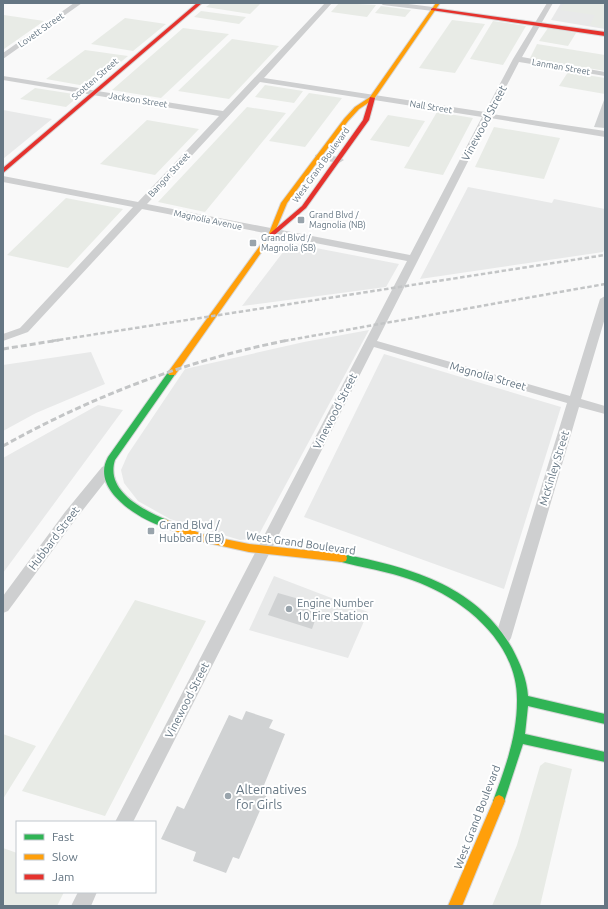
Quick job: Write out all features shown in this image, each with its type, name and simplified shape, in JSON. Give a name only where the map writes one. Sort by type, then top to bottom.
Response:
[{"type":"main road","name":"Scotten Street","points":[[3,171],[200,3]]},
{"type":"main road","points":[[435,6],[605,34]]},
{"type":"main road","name":"West Grand Boulevard","points":[[272,233],[304,207],[339,160],[366,120],[372,98],[435,6]]},
{"type":"main road","name":"West Grand Boulevard","points":[[372,98],[357,108],[349,116],[284,203],[272,233],[134,426],[112,459],[107,470],[108,478],[120,495],[151,517],[190,533],[240,546],[341,558],[401,572],[419,578],[456,595],[475,608],[495,626],[503,638],[517,669],[523,700],[518,738],[496,809],[456,906]]},
{"type":"main road","points":[[523,700],[605,719]]},
{"type":"main road","points":[[518,738],[605,757]]},
{"type":"street","name":"Lovett Street","points":[[3,57],[79,3]]},
{"type":"street","name":"Bangor Street","points":[[3,338],[24,330],[329,3]]},
{"type":"street","points":[[383,3],[435,6]]},
{"type":"street","name":"Vinewood Street","points":[[125,821],[517,59],[550,3]]},
{"type":"street","name":"Lanman Street","points":[[517,59],[605,74]]},
{"type":"street","name":"Jackson Street","points":[[3,78],[225,114]]},
{"type":"street","name":"Nall Street","points":[[258,80],[605,134]]},
{"type":"street","points":[[318,157],[339,160]]},
{"type":"street","name":"Magnolia Avenue","points":[[3,179],[272,233],[413,259]]},
{"type":"street","name":"McKinley Street","points":[[503,638],[605,299]]},
{"type":"street","name":"Magnolia Street","points":[[371,343],[605,410]]},
{"type":"street","name":"Hubbard Street","points":[[3,607],[70,516],[107,470]]},
{"type":"street","points":[[81,906],[88,893]]},
{"type":"shaded area","points":[[211,3],[260,4],[250,14],[206,7]]},
{"type":"shaded area","points":[[339,3],[376,5],[367,17],[331,12]]},
{"type":"shaded area","points":[[561,3],[605,3],[605,29],[551,20]]},
{"type":"shaded area","points":[[564,3],[605,3],[605,28],[590,25],[595,15],[560,10]]},
{"type":"shaded area","points":[[381,6],[411,10],[405,17],[375,13]]},
{"type":"shaded area","points":[[201,11],[246,17],[239,24],[194,17]]},
{"type":"shaded area","points":[[4,15],[44,21],[4,49]]},
{"type":"shaded area","points":[[125,18],[166,24],[133,51],[91,44]]},
{"type":"shaded area","points":[[452,20],[485,24],[455,73],[419,68]]},
{"type":"shaded area","points":[[493,21],[526,26],[503,65],[470,59]]},
{"type":"shaded area","points":[[183,28],[229,34],[161,98],[112,90]]},
{"type":"shaded area","points":[[548,28],[576,33],[568,46],[539,41]]},
{"type":"shaded area","points":[[232,39],[279,46],[229,99],[178,91]]},
{"type":"shaded area","points":[[537,44],[605,55],[605,71],[530,58]]},
{"type":"shaded area","points":[[85,50],[128,56],[91,87],[46,79]]},
{"type":"shaded area","points":[[568,72],[605,78],[605,94],[559,86]]},
{"type":"shaded area","points":[[265,85],[303,91],[294,103],[255,97]]},
{"type":"shaded area","points":[[35,88],[80,95],[66,107],[20,99]]},
{"type":"shaded area","points":[[309,93],[342,98],[305,147],[269,141]]},
{"type":"shaded area","points":[[247,107],[286,113],[205,212],[158,202]]},
{"type":"shaded area","points":[[3,110],[52,119],[3,159]]},
{"type":"shaded area","points":[[437,112],[473,118],[443,175],[404,168]]},
{"type":"shaded area","points":[[388,115],[425,121],[409,147],[370,140]]},
{"type":"shaded area","points":[[147,120],[199,129],[155,175],[100,164]]},
{"type":"shaded area","points":[[494,127],[560,138],[544,179],[475,167]]},
{"type":"shaded area","points":[[468,187],[552,203],[554,199],[605,209],[605,248],[603,252],[420,279]]},
{"type":"shaded area","points":[[66,198],[123,209],[68,268],[7,255]]},
{"type":"shaded area","points":[[290,243],[399,264],[386,287],[242,306]]},
{"type":"shaded area","points":[[369,330],[257,538],[240,540],[170,519],[138,501],[124,483],[121,470],[128,454],[185,369],[304,342]]},
{"type":"shaded area","points":[[91,352],[105,384],[36,413],[3,431],[3,365]]},
{"type":"shaded area","points":[[384,354],[561,407],[504,589],[304,517]]},
{"type":"shaded area","points":[[98,405],[123,410],[3,573],[3,458]]},
{"type":"shaded area","points":[[274,576],[368,612],[348,658],[249,630]]},
{"type":"shaded area","points":[[135,600],[206,621],[105,816],[22,791]]},
{"type":"shaded area","points":[[3,734],[36,746],[3,799]]},
{"type":"shaded area","points":[[545,762],[572,769],[540,906],[492,906],[517,845],[540,766]]},
{"type":"shaded area","points":[[3,848],[16,853],[16,893],[64,893],[57,906],[3,906]]},
{"type":"building","points":[[604,100],[605,128],[594,127]]},
{"type":"building","name":"Engine Number 10 Fire Station","points":[[278,593],[299,599],[296,605],[318,612],[312,629],[268,615]]},
{"type":"building","name":"Alternatives for Girls","points":[[246,711],[273,720],[269,728],[285,734],[262,790],[268,792],[239,859],[233,857],[226,873],[193,861],[196,852],[161,839],[177,806],[184,809],[229,715],[242,720]]},
{"type":"railway","points":[[52,341],[605,255]]},
{"type":"railway","points":[[286,341],[605,284]]},
{"type":"railway","points":[[3,349],[59,340]]},
{"type":"railway","points":[[3,446],[71,411],[142,382],[177,369],[214,358],[286,341]]},
{"type":"traffic: fast","points":[[164,523],[140,511],[124,499],[112,485],[108,475],[108,470],[111,459],[172,373]]},
{"type":"traffic: fast","points":[[342,558],[392,569],[417,577],[440,587],[463,600],[482,616],[499,635],[512,658],[521,684],[523,695],[521,727],[511,765],[499,801]]},
{"type":"traffic: fast","points":[[523,700],[605,719]]},
{"type":"traffic: fast","points":[[518,738],[605,757]]},
{"type":"traffic: slow","points":[[272,233],[284,203],[346,120],[357,108],[372,98],[438,3]]},
{"type":"traffic: slow","points":[[172,373],[269,237]]},
{"type":"traffic: slow","points":[[164,523],[204,538],[249,548],[342,558]]},
{"type":"traffic: slow","points":[[455,906],[499,801]]},
{"type":"traffic: jam","points":[[3,171],[200,3]]},
{"type":"traffic: jam","points":[[433,9],[605,34]]},
{"type":"traffic: jam","points":[[269,237],[304,207],[366,120],[372,98]]},
{"type":"place","name":"Grand Blvd / Magnolia (NB)","points":[[301,220]]},
{"type":"place","name":"Grand Blvd / Magnolia (SB)","points":[[253,243]]},
{"type":"place","name":"Grand Blvd / Hubbard (EB)","points":[[151,531]]},
{"type":"place","name":"Engine Number 10 Fire Station","points":[[289,609]]},
{"type":"place","name":"Alternatives for Girls","points":[[228,796]]}]
